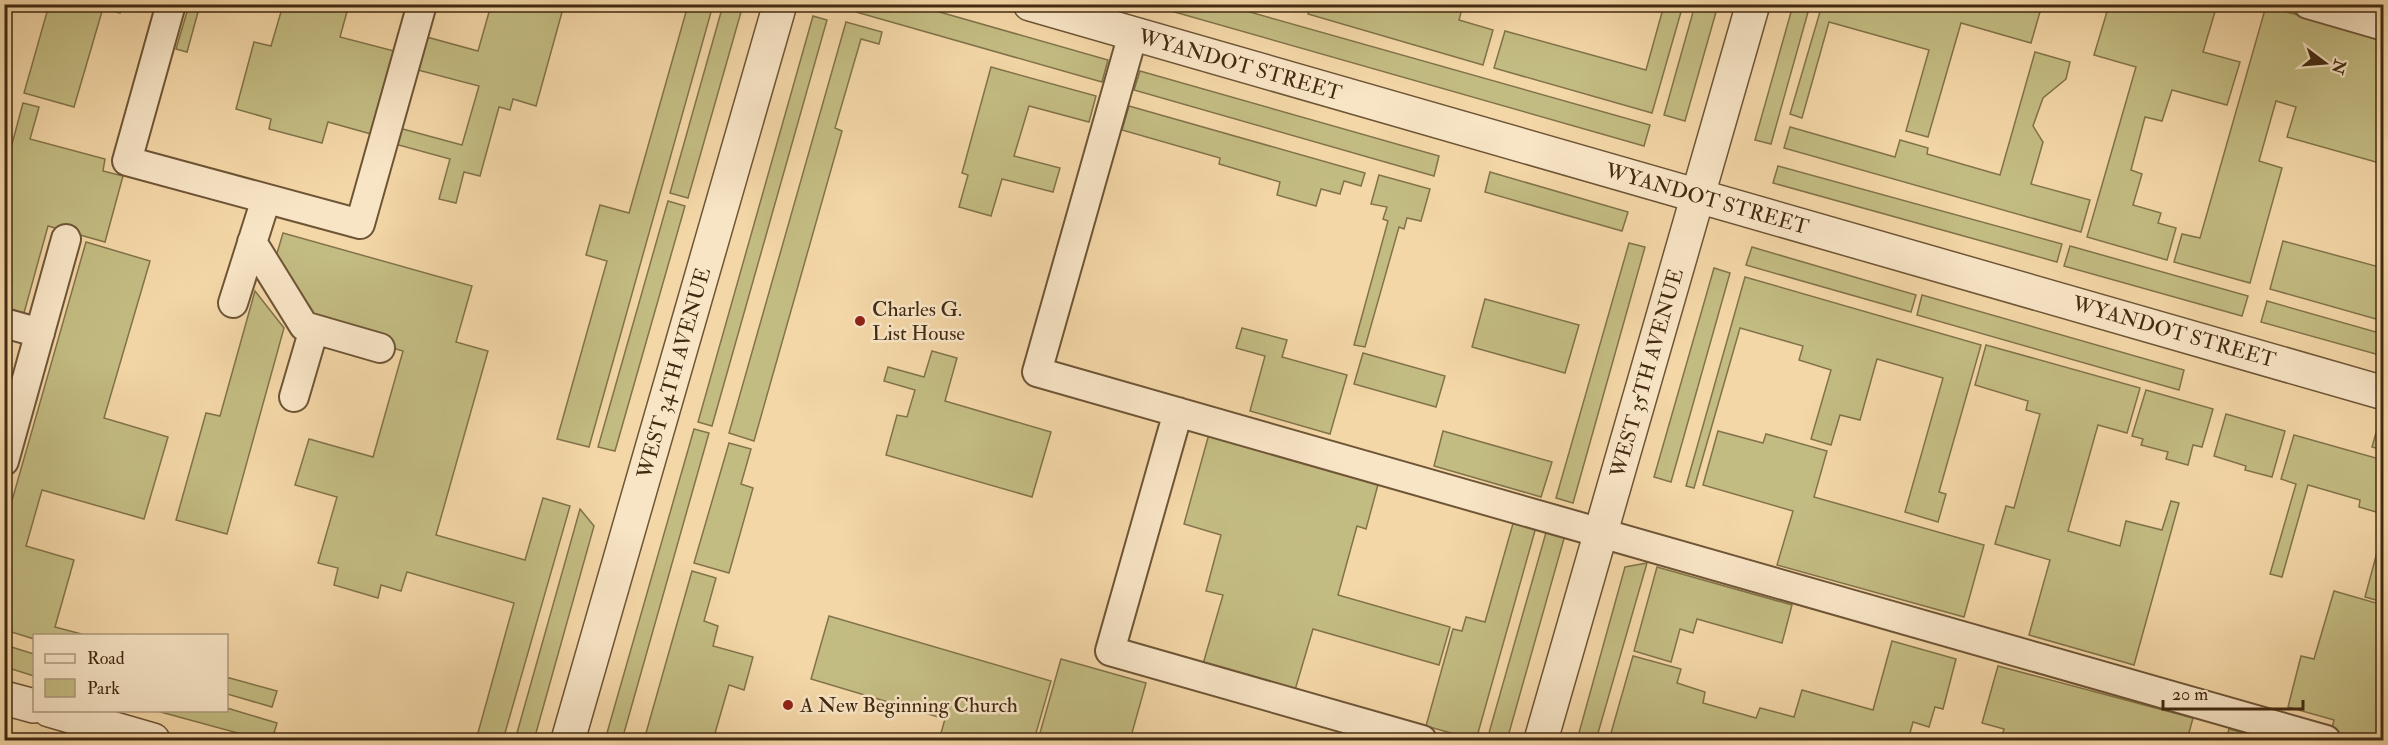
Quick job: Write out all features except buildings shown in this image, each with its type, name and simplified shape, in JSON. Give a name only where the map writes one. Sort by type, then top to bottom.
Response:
[{"type":"street","name":"WEST 34TH AVENUE","points":[[568,741],[780,4]]},
{"type":"street","name":"WYANDOT STREET","points":[[1030,4],[2384,393]]},
{"type":"street","name":"WEST 35TH AVENUE","points":[[1541,741],[1753,4]]},
{"type":"street","points":[[4,698],[33,706]]},
{"type":"street","points":[[52,712],[153,741]]},
{"type":"lane","points":[[171,4],[127,161],[360,224],[422,4]]},
{"type":"lane","points":[[2307,4],[2384,26]]},
{"type":"lane","points":[[1133,34],[1037,372],[2326,741]]},
{"type":"lane","points":[[233,303],[266,199]]},
{"type":"lane","points":[[4,461],[66,238]]},
{"type":"lane","points":[[252,242],[304,326],[380,348]]},
{"type":"lane","points":[[4,323],[40,333]]},
{"type":"lane","points":[[294,397],[314,329]]},
{"type":"lane","points":[[1178,412],[1110,651],[1422,741]]},
{"type":"green space","points":[[1822,4],[2042,5],[2031,43],[1961,23],[1928,137],[1906,131],[1929,50],[1829,22],[1802,118],[1790,114]]},
{"type":"green space","points":[[49,5],[122,5],[120,13],[103,8],[74,107],[24,93]]},
{"type":"green space","points":[[189,5],[200,5],[187,52],[176,49]]},
{"type":"green space","points":[[283,5],[336,5],[348,8],[340,37],[394,51],[371,134],[328,122],[322,143],[269,129],[271,119],[236,109],[254,42],[271,46]]},
{"type":"green space","points":[[491,5],[564,5],[536,106],[513,99],[510,110],[499,107],[480,176],[464,172],[456,203],[439,199],[450,159],[395,144],[399,128],[462,145],[479,86],[414,69],[423,36],[478,51]]},
{"type":"green space","points":[[688,5],[713,5],[589,447],[557,439],[607,261],[586,255],[600,205],[629,213]]},
{"type":"green space","points":[[723,5],[743,5],[688,198],[670,193]]},
{"type":"green space","points":[[858,5],[915,5],[1108,60],[1102,82],[856,12]]},
{"type":"green space","points":[[1150,5],[1225,5],[1650,125],[1644,146]]},
{"type":"green space","points":[[1310,5],[1463,5],[1459,20],[1493,30],[1483,65],[1308,14]]},
{"type":"green space","points":[[1664,5],[1683,5],[1652,113],[1494,68],[1505,31],[1646,70]]},
{"type":"green space","points":[[1695,5],[1718,5],[1685,121],[1664,115]]},
{"type":"green space","points":[[1793,5],[1810,5],[1771,144],[1755,140]]},
{"type":"green space","points":[[2109,5],[2217,5],[2203,52],[2240,62],[2227,105],[2172,90],[2162,121],[2145,117],[2131,170],[2142,174],[2133,205],[2161,213],[2158,223],[2176,228],[2167,260],[2087,237],[2136,67],[2094,55]]},
{"type":"green space","points":[[2266,6],[2383,39],[2383,164],[2287,137],[2296,107],[2276,101],[2259,161],[2282,168],[2250,283],[2174,262],[2182,234],[2200,238]]},
{"type":"green space","points":[[813,16],[827,20],[712,426],[698,422]]},
{"type":"green space","points":[[846,22],[882,32],[879,44],[861,39],[835,128],[842,131],[754,441],[729,433]]},
{"type":"green space","points":[[2035,52],[2070,62],[2066,79],[2043,98],[2033,126],[2043,142],[2031,184],[2090,200],[2081,232],[1784,148],[1790,127],[1895,157],[1900,140],[1928,148],[1927,154],[2000,175]]},
{"type":"green space","points":[[991,67],[1096,96],[1089,122],[1029,106],[1014,156],[1060,168],[1053,192],[1002,179],[991,216],[959,207],[968,175],[962,173]]},
{"type":"green space","points":[[1140,71],[1439,156],[1434,176],[1134,90]]},
{"type":"green space","points":[[23,103],[39,107],[30,139],[105,159],[103,171],[123,176],[105,242],[48,226],[24,313],[5,307],[5,170]]},
{"type":"green space","points":[[1129,106],[1365,173],[1361,186],[1344,181],[1340,194],[1321,189],[1316,206],[1277,195],[1280,182],[1219,164],[1220,158],[1122,130]]},
{"type":"green space","points":[[1778,166],[2062,244],[2057,262],[1773,183]]},
{"type":"green space","points":[[1490,172],[1628,212],[1622,231],[1485,192]]},
{"type":"green space","points":[[1379,175],[1430,189],[1421,221],[1407,218],[1404,229],[1399,227],[1365,347],[1354,345],[1388,221],[1383,219],[1387,207],[1371,204]]},
{"type":"green space","points":[[668,201],[685,206],[615,451],[598,447]]},
{"type":"green space","points":[[283,233],[472,286],[456,342],[488,351],[436,535],[525,560],[543,498],[570,506],[503,740],[476,740],[514,603],[407,572],[401,591],[381,585],[378,598],[334,585],[338,568],[318,563],[337,497],[295,485],[309,439],[373,457],[403,351],[308,324],[273,267]]},
{"type":"green space","points":[[2283,241],[2383,268],[2383,321],[2270,289]]},
{"type":"green space","points":[[86,242],[150,261],[104,418],[168,437],[144,519],[42,490],[26,546],[74,560],[55,627],[81,634],[33,634],[33,639],[5,630],[5,525]]},
{"type":"green space","points":[[1629,243],[1645,247],[1573,503],[1556,498]]},
{"type":"green space","points":[[2070,246],[2248,296],[2242,316],[2064,266]]},
{"type":"green space","points":[[1752,247],[1916,295],[1911,312],[1746,265]]},
{"type":"green space","points":[[1714,268],[1730,273],[1671,482],[1654,477]]},
{"type":"green space","points":[[1745,277],[1981,345],[1939,492],[1946,494],[1938,522],[1905,512],[1943,378],[1877,359],[1860,420],[1840,415],[1831,445],[1811,439],[1831,370],[1799,360],[1803,346],[1740,328],[1694,488],[1686,486]]},
{"type":"green space","points":[[255,291],[284,328],[227,534],[176,520],[206,413],[220,416]]},
{"type":"green space","points":[[1922,295],[2184,370],[2179,390],[1917,315]]},
{"type":"green space","points":[[1485,299],[1579,325],[1565,373],[1472,347]]},
{"type":"green space","points":[[2267,301],[2383,334],[2383,356],[2261,322]]},
{"type":"green space","points":[[1242,328],[1287,340],[1282,357],[1347,375],[1330,434],[1250,411],[1265,356],[1236,348]]},
{"type":"green space","points":[[1986,345],[2140,388],[2127,433],[2098,425],[2068,531],[2120,546],[2126,521],[2162,530],[2171,501],[2179,503],[2134,665],[2029,635],[2050,560],[1995,544],[2006,506],[2014,508],[2040,414],[2026,410],[2028,401],[1975,385]]},
{"type":"green space","points":[[932,351],[957,358],[945,401],[1051,432],[1032,497],[886,455],[897,415],[907,417],[915,390],[884,381],[888,367],[924,377]]},
{"type":"green space","points":[[1363,353],[1445,376],[1436,407],[1354,384]]},
{"type":"green space","points":[[2146,390],[2213,409],[2202,447],[2193,445],[2188,465],[2166,459],[2168,452],[2141,445],[2143,439],[2132,436]]},
{"type":"green space","points":[[2226,414],[2285,431],[2272,477],[2245,470],[2246,466],[2214,456]]},
{"type":"green space","points":[[2378,426],[2383,428],[2383,450],[2372,447]]},
{"type":"green space","points":[[694,429],[709,433],[622,740],[605,740]]},
{"type":"green space","points":[[1443,431],[1552,462],[1541,497],[1434,466]]},
{"type":"green space","points":[[1718,431],[1763,443],[1766,434],[1827,451],[1814,497],[1984,545],[1964,617],[1777,565],[1793,511],[1703,485]]},
{"type":"green space","points":[[1209,434],[1379,481],[1366,529],[1357,526],[1338,595],[1450,627],[1439,665],[1313,629],[1295,690],[1203,664],[1223,595],[1206,591],[1221,535],[1184,524]]},
{"type":"green space","points":[[2294,435],[2383,460],[2383,514],[2359,507],[2360,500],[2308,485],[2282,577],[2270,574],[2296,484],[2281,479]]},
{"type":"green space","points":[[729,443],[751,449],[741,484],[753,488],[729,573],[694,563]]},
{"type":"green space","points":[[580,509],[594,526],[534,740],[515,740]]},
{"type":"green space","points":[[1514,520],[1536,527],[1476,740],[1426,726],[1453,629],[1462,631],[1466,617],[1485,622]]},
{"type":"green space","points":[[1547,529],[1565,535],[1507,740],[1487,740]]},
{"type":"green space","points":[[2383,530],[2384,600],[2383,602],[2365,597]]},
{"type":"green space","points":[[1647,563],[1596,740],[1577,740],[1625,567]]},
{"type":"green space","points":[[1657,567],[1792,605],[1782,643],[1697,619],[1693,633],[1680,629],[1671,662],[1634,651]]},
{"type":"green space","points":[[692,571],[716,578],[704,621],[718,626],[713,646],[753,657],[744,690],[729,685],[713,740],[644,740]]},
{"type":"green space","points":[[2334,591],[2383,605],[2383,740],[2359,740],[2331,732],[2334,720],[2288,707],[2301,656],[2314,659]]},
{"type":"green space","points":[[829,616],[1051,681],[1034,740],[939,740],[945,719],[811,679]]},
{"type":"green space","points":[[1892,641],[1956,659],[1943,709],[1935,707],[1929,727],[1913,722],[1908,740],[1609,740],[1633,656],[1681,669],[1677,683],[1705,692],[1703,703],[1756,718],[1760,708],[1794,717],[1802,690],[1873,710]]},
{"type":"green space","points":[[5,645],[33,654],[33,676],[5,667]]},
{"type":"green space","points":[[1061,659],[1146,683],[1130,740],[1038,740]]},
{"type":"green space","points":[[1998,666],[2193,718],[2187,740],[2001,740],[2004,729],[1982,723]]},
{"type":"green space","points":[[228,678],[277,691],[272,707],[228,694]]},
{"type":"green space","points":[[228,708],[277,723],[272,740],[263,740],[161,712],[228,712]]},
{"type":"green space","points":[[2229,729],[2271,740],[2226,740]]},
{"type":"place","name":"Charles G. List House","points":[[860,321]]},
{"type":"place","name":"A New Beginning Church","points":[[788,705]]}]
